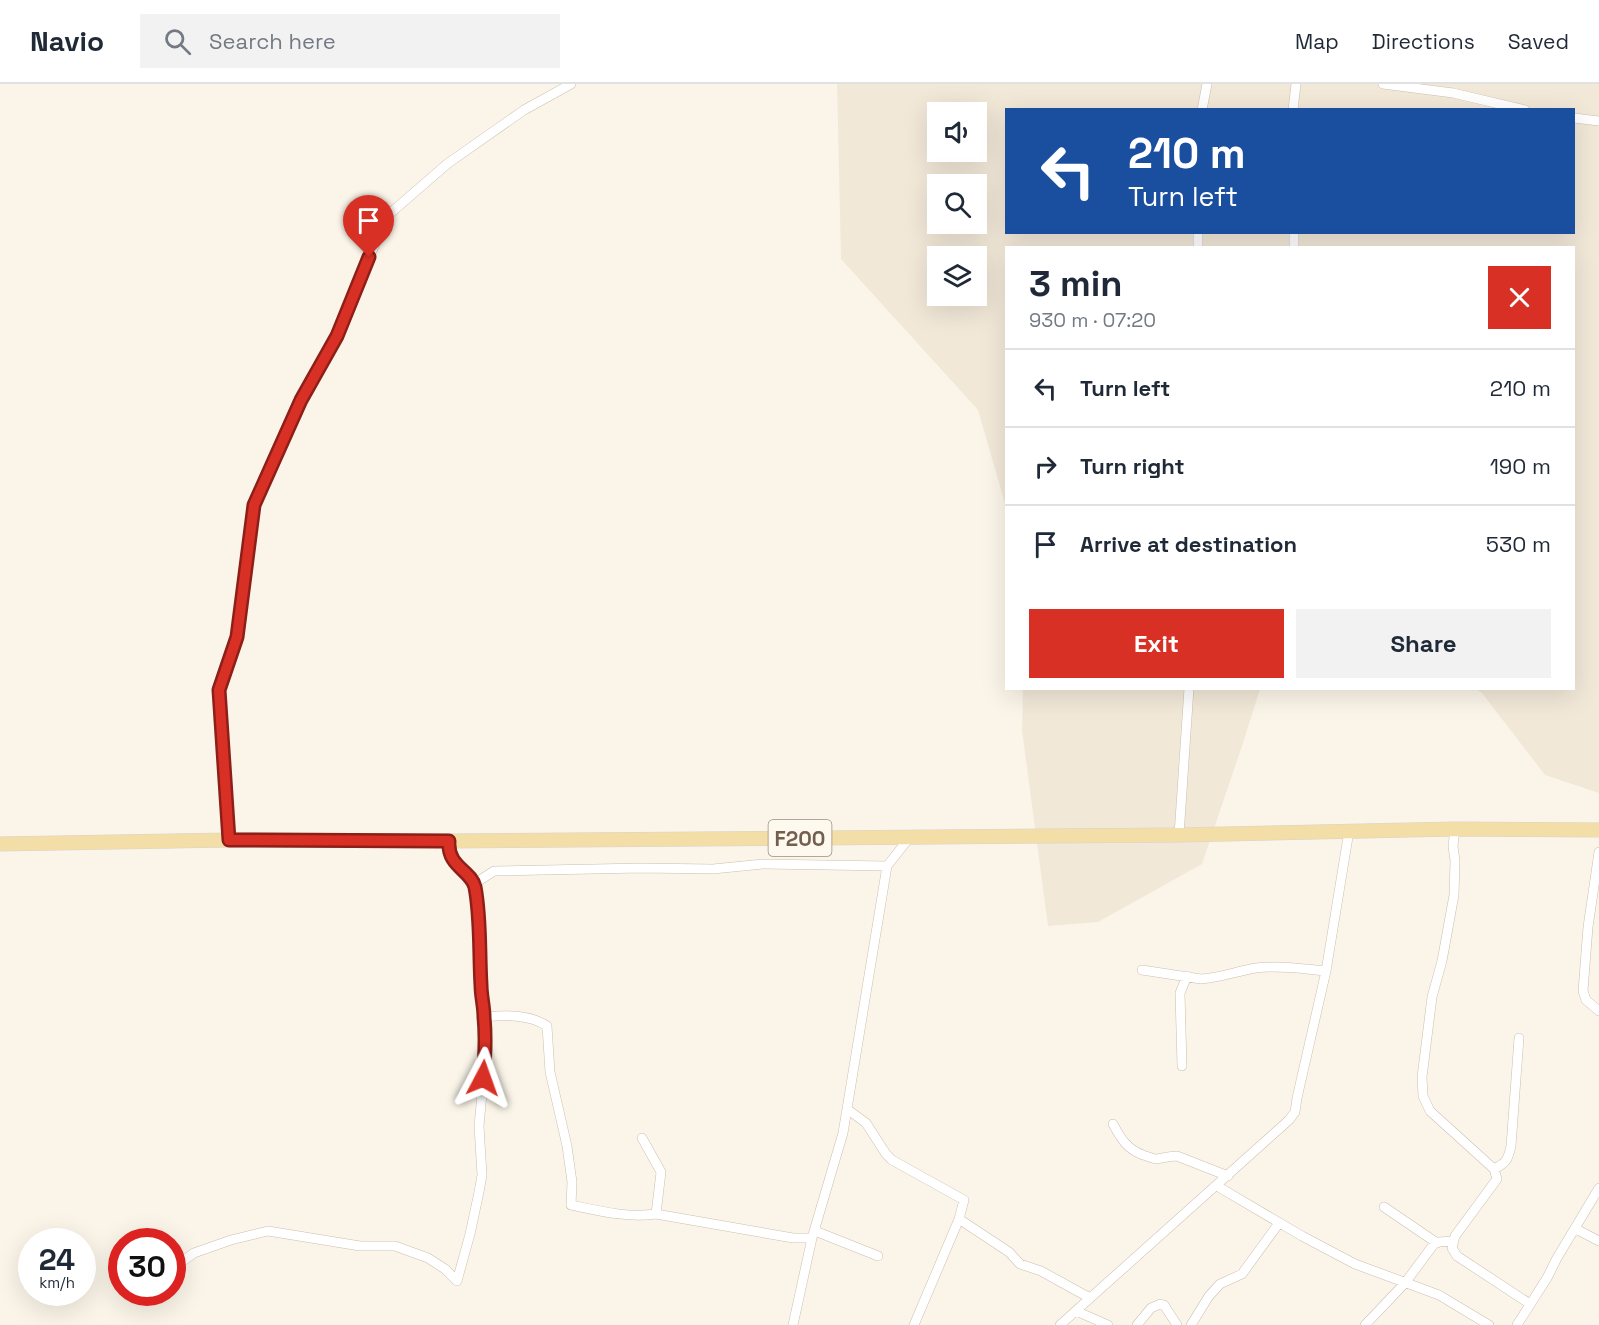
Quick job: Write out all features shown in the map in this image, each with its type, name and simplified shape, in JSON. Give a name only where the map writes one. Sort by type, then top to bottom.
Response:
[{"type":"main road","name":"F200","points":[[0,844],[229,840],[449,841],[1179,835],[1455,829],[1599,831]]},
{"type":"street","points":[[229,840],[219,690],[237,637],[254,505],[301,400],[337,336],[386,218],[447,164],[524,110],[571,84]]},
{"type":"street","points":[[1202,108],[1207,84]]},
{"type":"street","points":[[1293,108],[1296,84]]},
{"type":"street","points":[[1383,84],[1453,93],[1517,108]]},
{"type":"street","points":[[1575,118],[1599,122]]},
{"type":"street","points":[[1179,835],[1189,690]]},
{"type":"street","points":[[1455,829],[1454,895],[1442,961],[1432,997],[1422,1077],[1424,1096],[1430,1111],[1494,1169],[1497,1179],[1452,1241],[1452,1248],[1457,1256],[1530,1304]]},
{"type":"street","points":[[1060,1325],[1217,1186],[1295,1112],[1326,971],[1349,831]]},
{"type":"street","points":[[793,1325],[813,1234],[843,1133],[887,866],[909,837]]},
{"type":"street","points":[[186,1259],[194,1253],[231,1240],[268,1231],[360,1246],[395,1246],[428,1258],[445,1269],[457,1281],[470,1234],[482,1175],[479,1126],[485,1061],[478,912],[474,884],[451,858],[448,849],[449,841]]},
{"type":"street","points":[[1599,852],[1588,927],[1583,991],[1586,1000],[1599,1011]]},
{"type":"street","points":[[474,884],[494,871],[642,867],[714,869],[764,864],[887,866]]},
{"type":"street","points":[[1142,970],[1201,979],[1267,967],[1326,971]]},
{"type":"street","points":[[1182,1066],[1180,993],[1187,976]]},
{"type":"street","points":[[484,1017],[519,1016],[539,1021],[547,1026],[550,1072],[567,1146],[571,1204],[623,1215],[656,1214],[793,1238],[813,1234],[878,1256]]},
{"type":"street","points":[[1494,1169],[1508,1159],[1511,1146],[1519,1038]]},
{"type":"street","points":[[847,1109],[866,1123],[892,1160],[964,1200],[914,1325]]},
{"type":"street","points":[[1113,1124],[1121,1140],[1137,1152],[1157,1159],[1177,1156],[1228,1176]]},
{"type":"street","points":[[642,1138],[662,1172],[656,1214]]},
{"type":"street","points":[[1217,1186],[1355,1264],[1439,1295],[1489,1325]]},
{"type":"street","points":[[1517,1325],[1599,1188]]},
{"type":"street","points":[[1384,1207],[1437,1243]]},
{"type":"street","points":[[958,1219],[1009,1252],[1020,1264],[1041,1271],[1090,1298]]},
{"type":"street","points":[[1191,1325],[1209,1296],[1220,1284],[1242,1274],[1279,1223]]},
{"type":"street","points":[[1576,1229],[1599,1241]]},
{"type":"street","points":[[1365,1325],[1406,1283],[1434,1245],[1452,1241]]},
{"type":"street","points":[[1137,1325],[1151,1308],[1160,1304],[1164,1305],[1176,1325]]},
{"type":"street","points":[[1076,1311],[1108,1325]]},
{"type":"shaded area","points":[[837,84],[1599,84],[1599,793],[1545,775],[1482,693],[1477,690],[1575,690],[1575,246],[1005,246],[1005,504],[978,410],[841,259]]},
{"type":"shaded area","points":[[1023,690],[1260,690],[1202,864],[1098,922],[1048,926],[1022,730]]},
{"type":"route","points":[[369,257],[337,336],[301,400],[254,505],[237,637],[219,690],[229,840],[449,841],[448,849],[451,858],[474,884],[478,912],[484,1017],[483,1078]]}]
